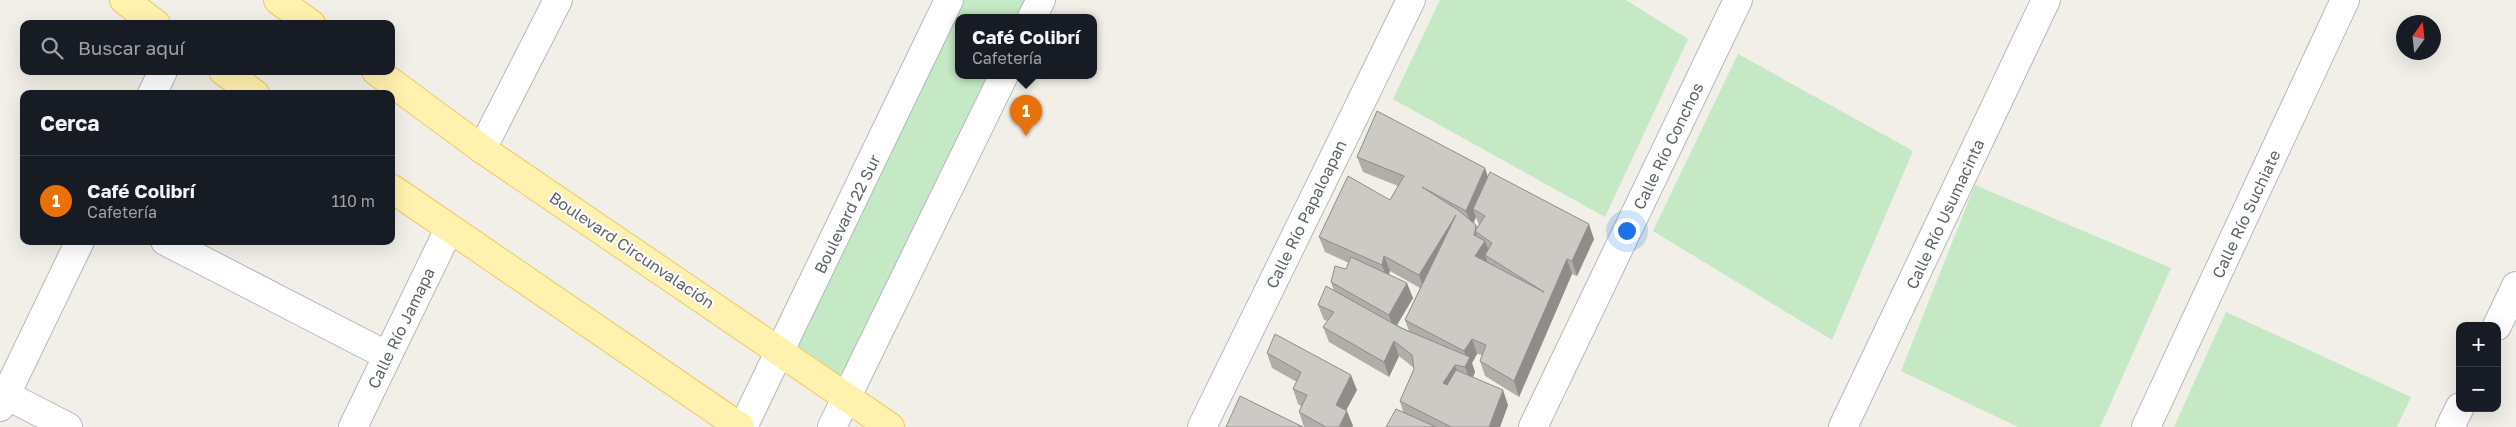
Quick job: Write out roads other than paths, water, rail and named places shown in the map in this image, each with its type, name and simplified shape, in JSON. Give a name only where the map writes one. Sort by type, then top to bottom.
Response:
[{"type":"main road","points":[[124,0],[151,20]]},
{"type":"main road","points":[[278,0],[306,20]]},
{"type":"main road","points":[[228,75],[249,90]]},
{"type":"main road","name":"Boulevard Circunvalación","points":[[381,75],[482,149],[890,427]]},
{"type":"main road","points":[[395,191],[742,427]]},
{"type":"street","points":[[482,149],[558,0]]},
{"type":"street","name":"Boulevard 22 Sur","points":[[742,427],[950,0]]},
{"type":"street","points":[[1034,14],[1041,0]]},
{"type":"street","name":"Calle Río Papaloapan","points":[[1202,427],[1411,0]]},
{"type":"street","name":"Calle Río Conchos","points":[[1533,427],[1738,0]]},
{"type":"street","name":"Calle Río Usumacinta","points":[[1843,427],[2046,0]]},
{"type":"street","name":"Calle Río Suchiate","points":[[2146,427],[2345,0]]},
{"type":"street","points":[[154,90],[161,75]]},
{"type":"street","points":[[832,427],[1002,79]]},
{"type":"street","name":"Calle Río Jamapa","points":[[353,427],[386,355],[449,229]]},
{"type":"street","points":[[68,427],[3,401],[78,245]]},
{"type":"street","points":[[173,245],[386,355]]},
{"type":"street","points":[[2499,322],[2516,286]]},
{"type":"street","points":[[2450,427],[2458,412]]},
{"type":"place","name":"Café Colibrí","points":[[1026,136]]}]
